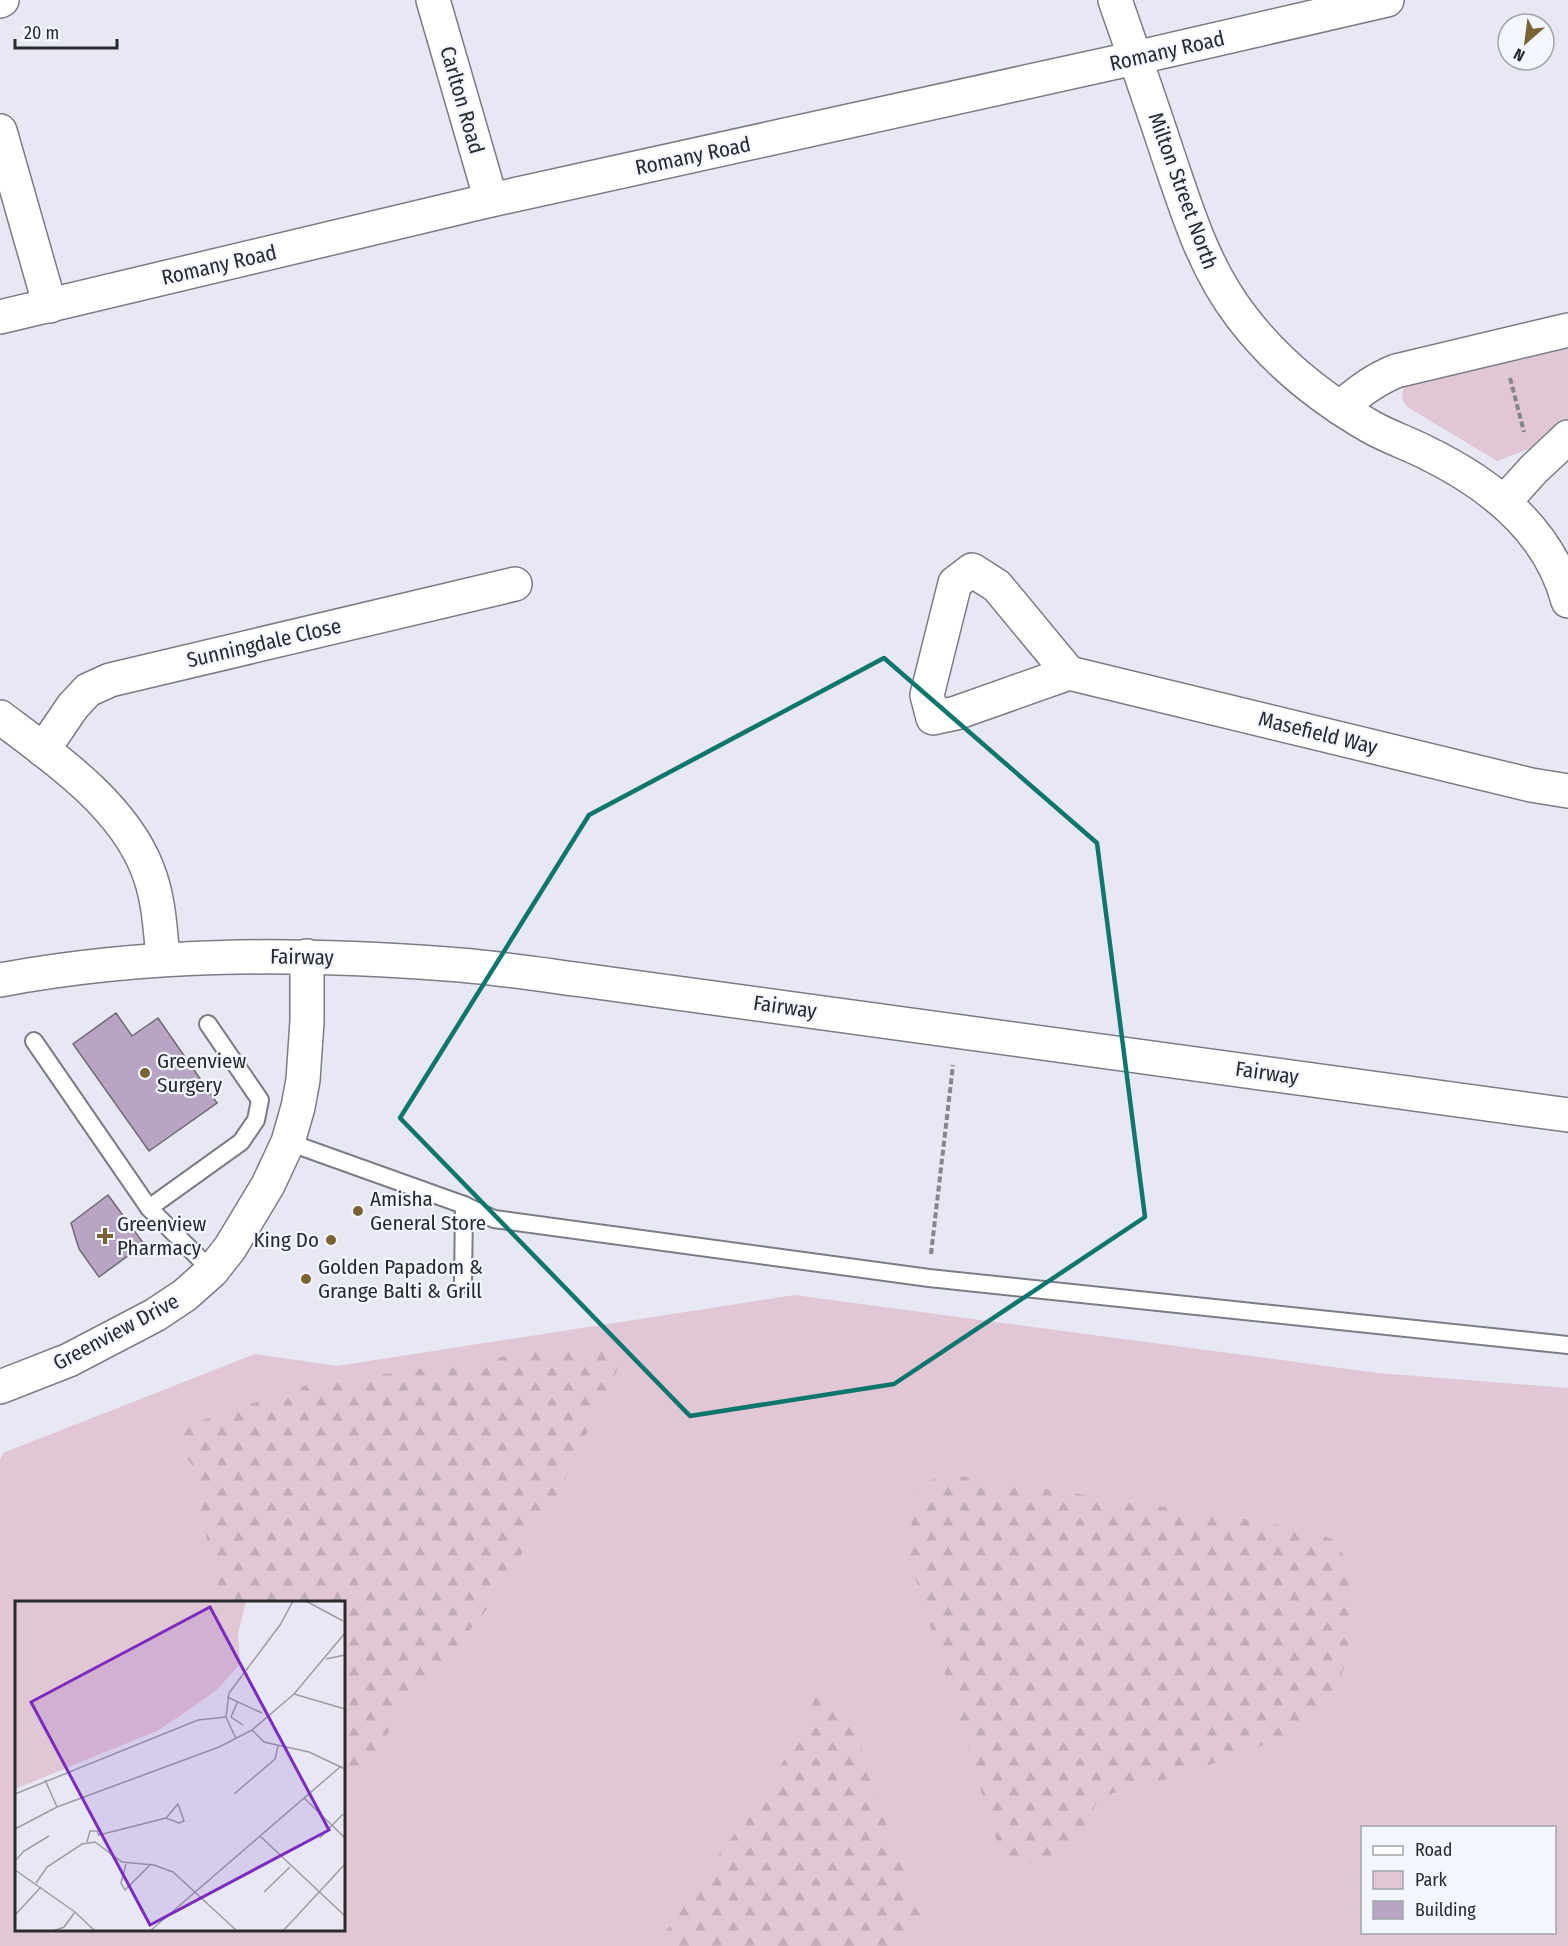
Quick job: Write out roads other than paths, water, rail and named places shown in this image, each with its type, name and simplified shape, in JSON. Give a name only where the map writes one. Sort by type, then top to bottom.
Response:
[{"type":"street","name":"Carlton Road","points":[[432,0],[491,200]]},
{"type":"street","name":"Milton Street North","points":[[1115,0],[1195,236],[1215,278],[1241,316],[1269,348],[1318,393],[1373,428],[1451,465],[1505,501],[1549,554],[1568,601]]},
{"type":"street","name":"Romany Road","points":[[0,317],[491,200],[1387,0]]},
{"type":"street","points":[[0,131],[50,306]]},
{"type":"street","points":[[1340,408],[1378,378],[1396,371],[1568,330]]},
{"type":"street","points":[[1505,501],[1568,436]]},
{"type":"street","points":[[972,570],[997,586],[1069,673],[956,714],[933,718],[927,695],[955,583],[972,570]]},
{"type":"street","name":"Sunningdale Close","points":[[43,750],[88,690],[110,680],[515,584]]},
{"type":"street","name":"Masefield Way","points":[[1069,673],[1520,782],[1568,791]]},
{"type":"street","points":[[0,717],[97,796],[126,830],[147,867],[158,905],[163,958]]},
{"type":"street","name":"Fairway","points":[[0,980],[58,969],[163,958],[307,956],[471,967],[582,980],[1568,1115]]},
{"type":"street","name":"Greenview Drive","points":[[0,1387],[69,1360],[155,1315],[185,1295],[212,1270],[230,1248],[268,1185],[288,1142],[298,1107],[303,1080],[307,1022],[307,956]]},
{"type":"lane","points":[[149,1208],[241,1142],[256,1120],[260,1100],[208,1024]]},
{"type":"lane","points":[[34,1041],[149,1208],[212,1270]]},
{"type":"lane","points":[[288,1142],[464,1205],[494,1219],[929,1278],[1568,1345]]},
{"type":"lane","points":[[463,1284],[464,1205]]},
{"type":"place","name":"Greenview Surgery","points":[[145,1073]]},
{"type":"place","name":"Amisha General Store","points":[[358,1211]]},
{"type":"place","name":"Greenview Pharmacy","points":[[105,1236]]},
{"type":"place","name":"King Do","points":[[331,1240]]},
{"type":"place","name":"Golden Papadom & Grange Balti & Grill","points":[[306,1279]]}]
